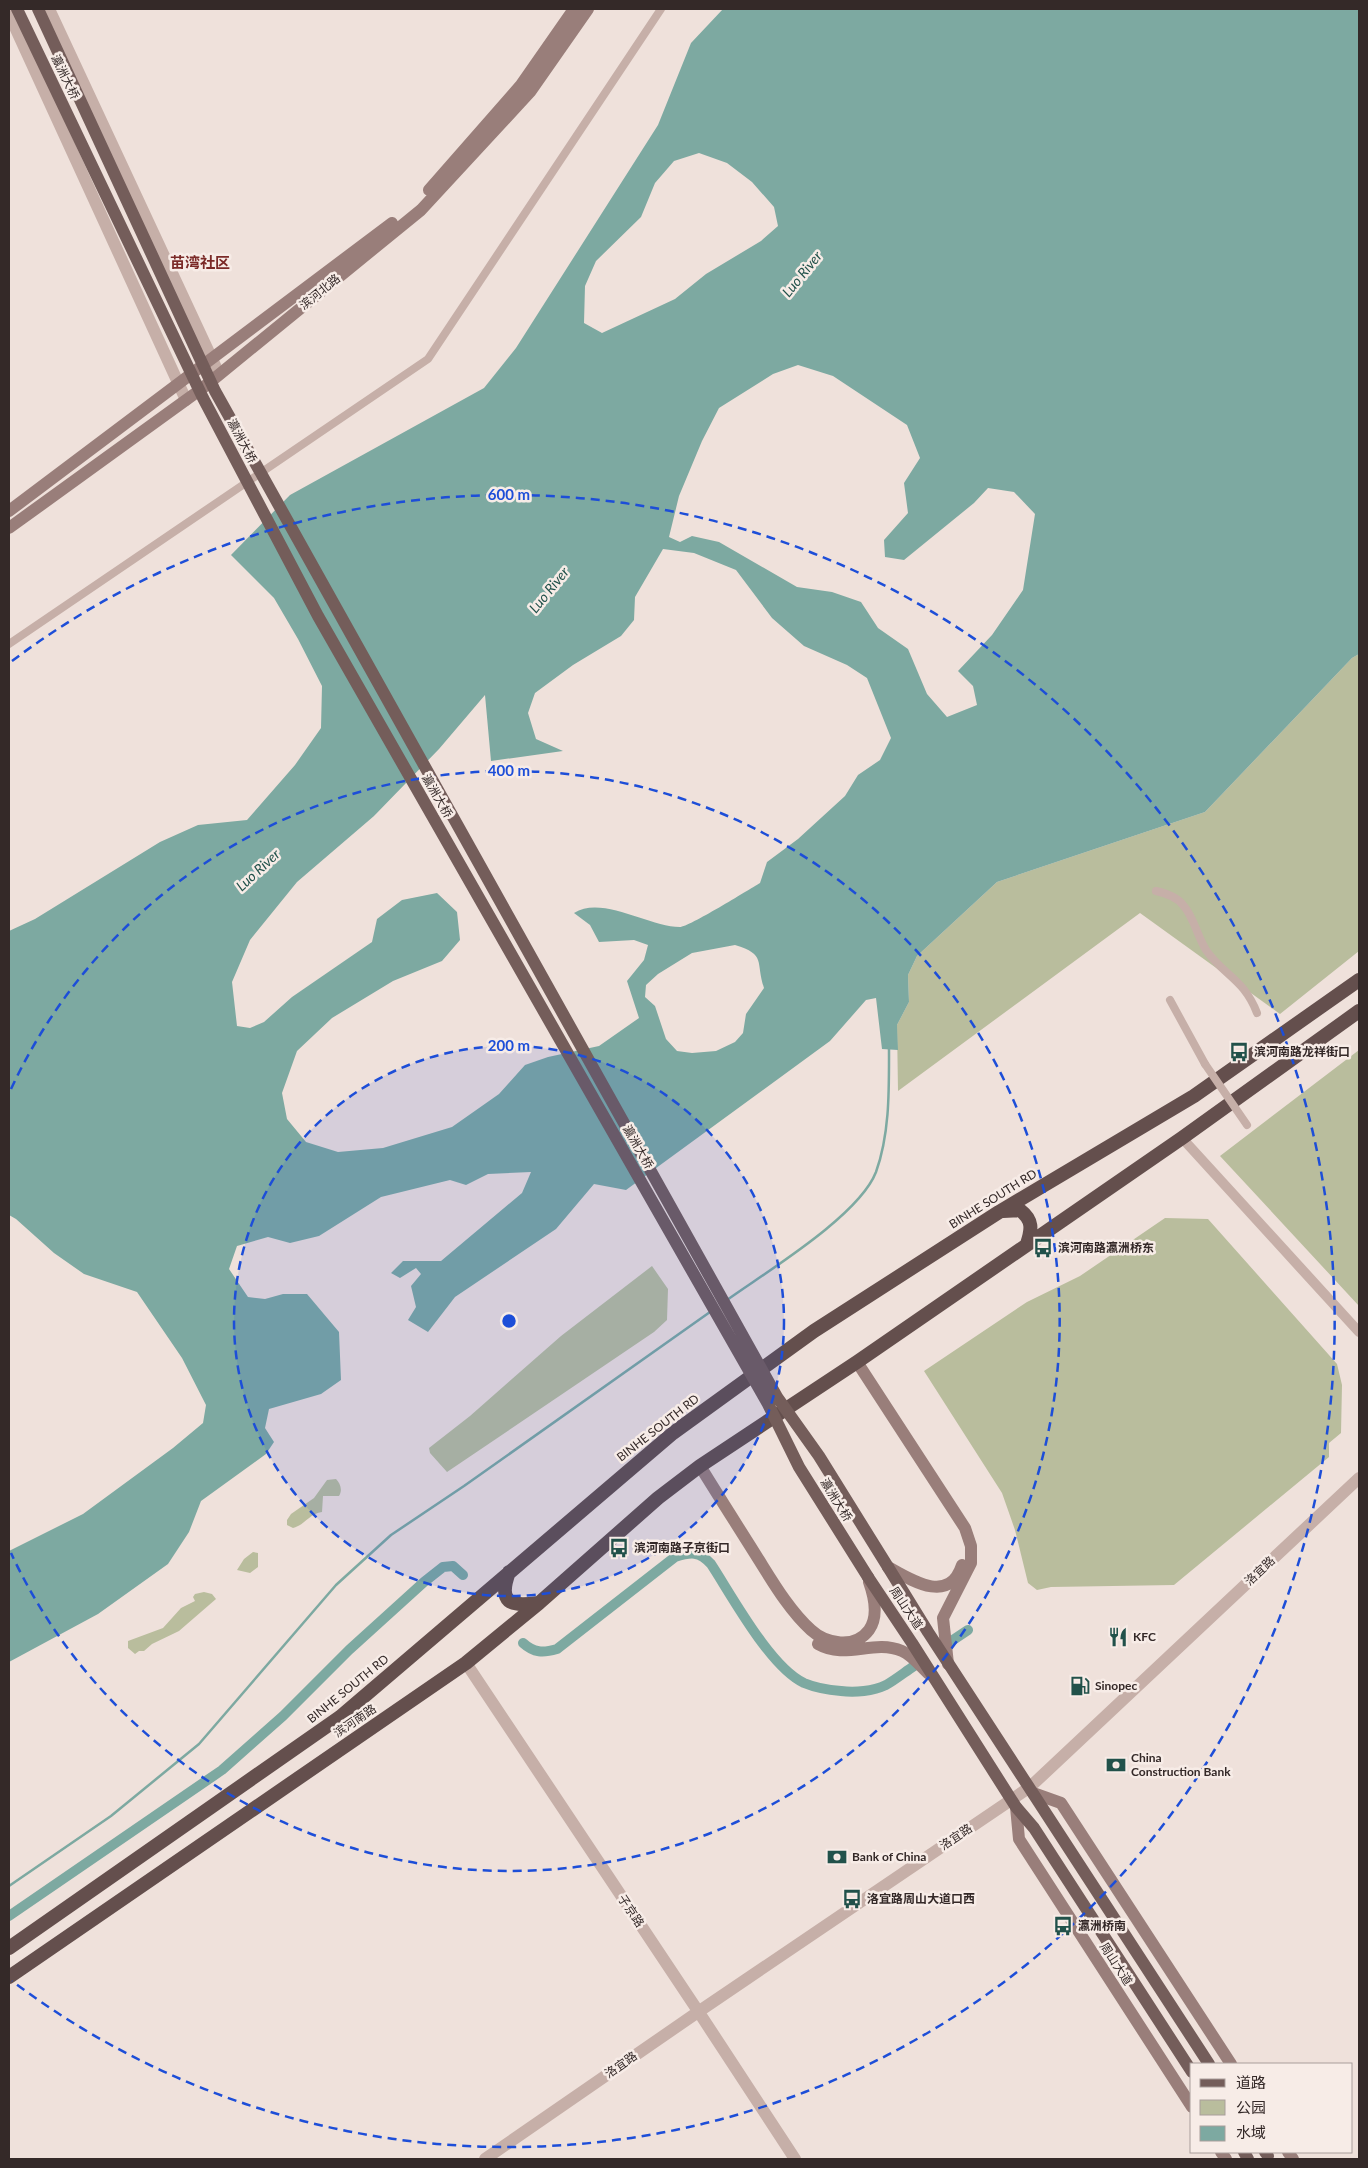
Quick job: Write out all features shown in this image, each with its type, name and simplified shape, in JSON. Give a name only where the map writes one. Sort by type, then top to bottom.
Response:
[{"type":"highway","name":"BINHE SOUTH RD","points":[[9,1948],[340,1717],[673,1433],[814,1331],[999,1212],[1194,1096],[1359,980]]},
{"type":"highway","points":[[700,1466],[857,1362],[1182,1138],[1359,1011]]},
{"type":"highway","points":[[999,1212],[1020,1210],[1028,1216],[1031,1224],[1028,1244]]},
{"type":"highway","name":"滨河南路","points":[[9,1977],[466,1663],[539,1603],[658,1498],[700,1466]]},
{"type":"highway","points":[[509,1572],[504,1585],[505,1596],[509,1602],[516,1605],[539,1603]]},
{"type":"main road","name":"瀛洲大桥","points":[[17,9],[203,398],[318,616],[764,1395],[799,1467],[868,1577]]},
{"type":"main road","name":"瀛洲大桥","points":[[38,9],[216,391],[777,1397],[819,1456],[888,1567]]},
{"type":"main road","name":"滨河北路","points":[[9,511],[412,208],[521,85],[574,9]]},
{"type":"main road","name":"滨河北路","points":[[9,528],[186,400],[421,210],[530,92],[588,9]]},
{"type":"main road","points":[[857,1362],[965,1528],[971,1546],[971,1563],[943,1618],[948,1664]]},
{"type":"main road","points":[[700,1466],[780,1593],[811,1630],[827,1641],[845,1643],[857,1639],[869,1630],[874,1617],[875,1600],[868,1577]]},
{"type":"main road","points":[[888,1567],[921,1586],[935,1587],[946,1584],[956,1577],[962,1567],[964,1553],[962,1540],[950,1507]]},
{"type":"main road","name":"周山大道","points":[[888,1567],[948,1664],[1207,2063]]},
{"type":"main road","name":"周山大道","points":[[868,1577],[1014,1804],[1034,1828],[1190,2069]]},
{"type":"main road","points":[[780,1593],[788,1611],[801,1630],[820,1645],[832,1651],[872,1646],[889,1647],[904,1652],[932,1676]]},
{"type":"main road","points":[[1031,1790],[1061,1803],[1230,2063]]},
{"type":"main road","name":"周山大道","points":[[1014,1804],[1019,1838],[1190,2103]]},
{"type":"street","points":[[49,9],[219,374]]},
{"type":"street","points":[[9,644],[428,359],[661,9]]},
{"type":"street","points":[[9,14],[186,400]]},
{"type":"street","points":[[1156,891],[1168,894],[1184,905],[1205,948],[1216,963],[1245,990],[1257,1013]]},
{"type":"street","points":[[1170,1000],[1205,1064],[1247,1125]]},
{"type":"street","points":[[1182,1138],[1359,1332]]},
{"type":"street","name":"洛宜路","points":[[1031,1790],[1359,1478]]},
{"type":"street","name":"洛宜路","points":[[485,2159],[1014,1804],[1359,1487]]},
{"type":"street","name":"子京路","points":[[466,1663],[795,2159]]},
{"type":"street","name":"洛宜路","points":[[497,2159],[700,2014]]},
{"type":"green space","points":[[1359,654],[1359,951],[1280,1014],[1140,913],[898,1091],[897,1025],[909,1002],[908,975],[917,956],[997,882],[1205,812],[1352,658]]},
{"type":"green space","points":[[1359,1050],[1359,1306],[1220,1156]]},
{"type":"green space","points":[[1165,1218],[1208,1219],[1337,1364],[1342,1385],[1341,1433],[1329,1443],[1329,1457],[1174,1585],[1051,1587],[1037,1590],[1028,1583],[1015,1530],[1002,1493],[924,1371],[1027,1302],[1080,1276]]},
{"type":"green space","points":[[652,1266],[668,1289],[667,1320],[654,1332],[447,1472],[430,1453],[429,1448],[470,1416],[561,1336]]},
{"type":"green space","points":[[336,1479],[339,1483],[340,1494],[339,1496],[323,1496],[322,1512],[314,1514],[293,1528],[287,1525],[287,1520],[291,1514],[314,1498],[327,1480]]},
{"type":"green space","points":[[253,1552],[258,1553],[258,1567],[250,1573],[237,1570],[244,1559]]},
{"type":"green space","points":[[204,1592],[212,1594],[216,1599],[179,1631],[152,1644],[144,1651],[139,1651],[135,1654],[128,1648],[128,1641],[163,1628],[181,1608],[195,1601],[193,1597],[195,1594]]},
{"type":"water","name":"Luo River","points":[[723,9],[1359,9],[1359,654],[1352,658],[1205,812],[997,882],[917,956],[908,975],[909,1002],[897,1025],[898,1050],[882,1049],[876,998],[866,1000],[830,1041],[626,1190],[594,1184],[556,1229],[455,1297],[428,1332],[408,1320],[416,1307],[411,1286],[421,1274],[416,1268],[400,1278],[391,1273],[403,1261],[441,1261],[522,1193],[531,1172],[488,1174],[466,1185],[450,1180],[381,1197],[319,1236],[290,1243],[268,1237],[237,1246],[229,1269],[248,1297],[265,1299],[283,1294],[307,1294],[339,1332],[341,1380],[321,1394],[269,1409],[265,1428],[274,1442],[266,1454],[201,1501],[189,1532],[168,1564],[98,1614],[9,1662],[9,1551],[83,1514],[173,1448],[203,1423],[206,1405],[182,1358],[137,1292],[84,1274],[54,1253],[9,1215],[9,931],[35,919],[160,842],[198,825],[247,820],[295,765],[321,728],[322,686],[274,598],[231,555],[290,495],[484,388],[516,348],[658,125],[691,43]],"holes":[[[699,153],[727,163],[752,182],[774,207],[778,226],[761,241],[706,274],[675,299],[602,333],[584,323],[585,286],[596,261],[641,217],[655,183],[674,161]],[[798,365],[833,376],[907,425],[920,458],[904,483],[908,513],[884,540],[885,557],[904,560],[974,503],[988,488],[1014,492],[1035,514],[1023,590],[992,635],[958,671],[973,686],[977,705],[947,717],[927,694],[908,649],[878,628],[861,602],[832,592],[797,587],[719,542],[692,536],[680,542],[669,537],[679,496],[702,441],[719,408],[773,374]],[[663,549],[694,553],[736,570],[772,618],[804,646],[847,665],[867,678],[891,738],[880,760],[858,775],[845,796],[798,839],[767,862],[760,883],[695,921],[680,927],[668,926],[626,913],[598,908],[585,908],[574,913],[590,925],[599,942],[634,940],[648,945],[644,960],[627,981],[639,1018],[599,1046],[548,1057],[525,1065],[499,1094],[452,1127],[383,1148],[338,1152],[306,1142],[287,1119],[282,1093],[297,1051],[332,1018],[393,981],[442,961],[460,940],[457,912],[437,893],[402,900],[377,919],[372,942],[292,997],[264,1022],[250,1028],[237,1026],[232,982],[250,940],[297,882],[374,816],[439,749],[485,695],[491,761],[563,751],[536,739],[528,713],[535,693],[573,665],[621,636],[634,620],[635,597]],[[735,945],[752,952],[758,960],[764,988],[746,1014],[743,1033],[735,1042],[716,1051],[692,1053],[677,1051],[666,1039],[655,1006],[645,997],[646,985],[658,974],[692,953]]]},
{"type":"waterway","points":[[727,1300],[810,1242],[851,1207],[866,1189],[876,1172],[884,1142],[888,1111],[889,1047]]},
{"type":"waterway","points":[[9,1886],[111,1816],[199,1744],[336,1585],[391,1535],[464,1486],[710,1312]]},
{"type":"waterway","points":[[523,1643],[531,1649],[539,1651],[557,1649],[675,1557],[694,1554],[703,1557],[711,1564],[765,1647],[791,1675],[804,1683],[831,1690],[864,1691],[886,1685],[914,1666]]},
{"type":"waterway","points":[[9,1916],[222,1770],[283,1716],[349,1650],[443,1567],[453,1566],[463,1575]]},
{"type":"waterway","points":[[950,1642],[968,1630]]},
{"type":"place","name":"滨河南路龙祥街口","points":[[1239,1052]]},
{"type":"place","name":"滨河南路瀛洲桥东","points":[[1043,1248]]},
{"type":"place","name":"滨河南路子京街口","points":[[619,1548]]},
{"type":"place","name":"KFC","points":[[1118,1637]]},
{"type":"place","name":"Sinopec","points":[[1080,1686]]},
{"type":"place","name":"China Construction Bank","points":[[1116,1765]]},
{"type":"place","name":"Bank of China","points":[[837,1857]]},
{"type":"place","name":"洛宜路周山大道口西","points":[[852,1899]]},
{"type":"place","name":"瀛洲桥南","points":[[1063,1926]]},
{"type":"district","name":"苗湾社区","points":[[200,263]]}]
